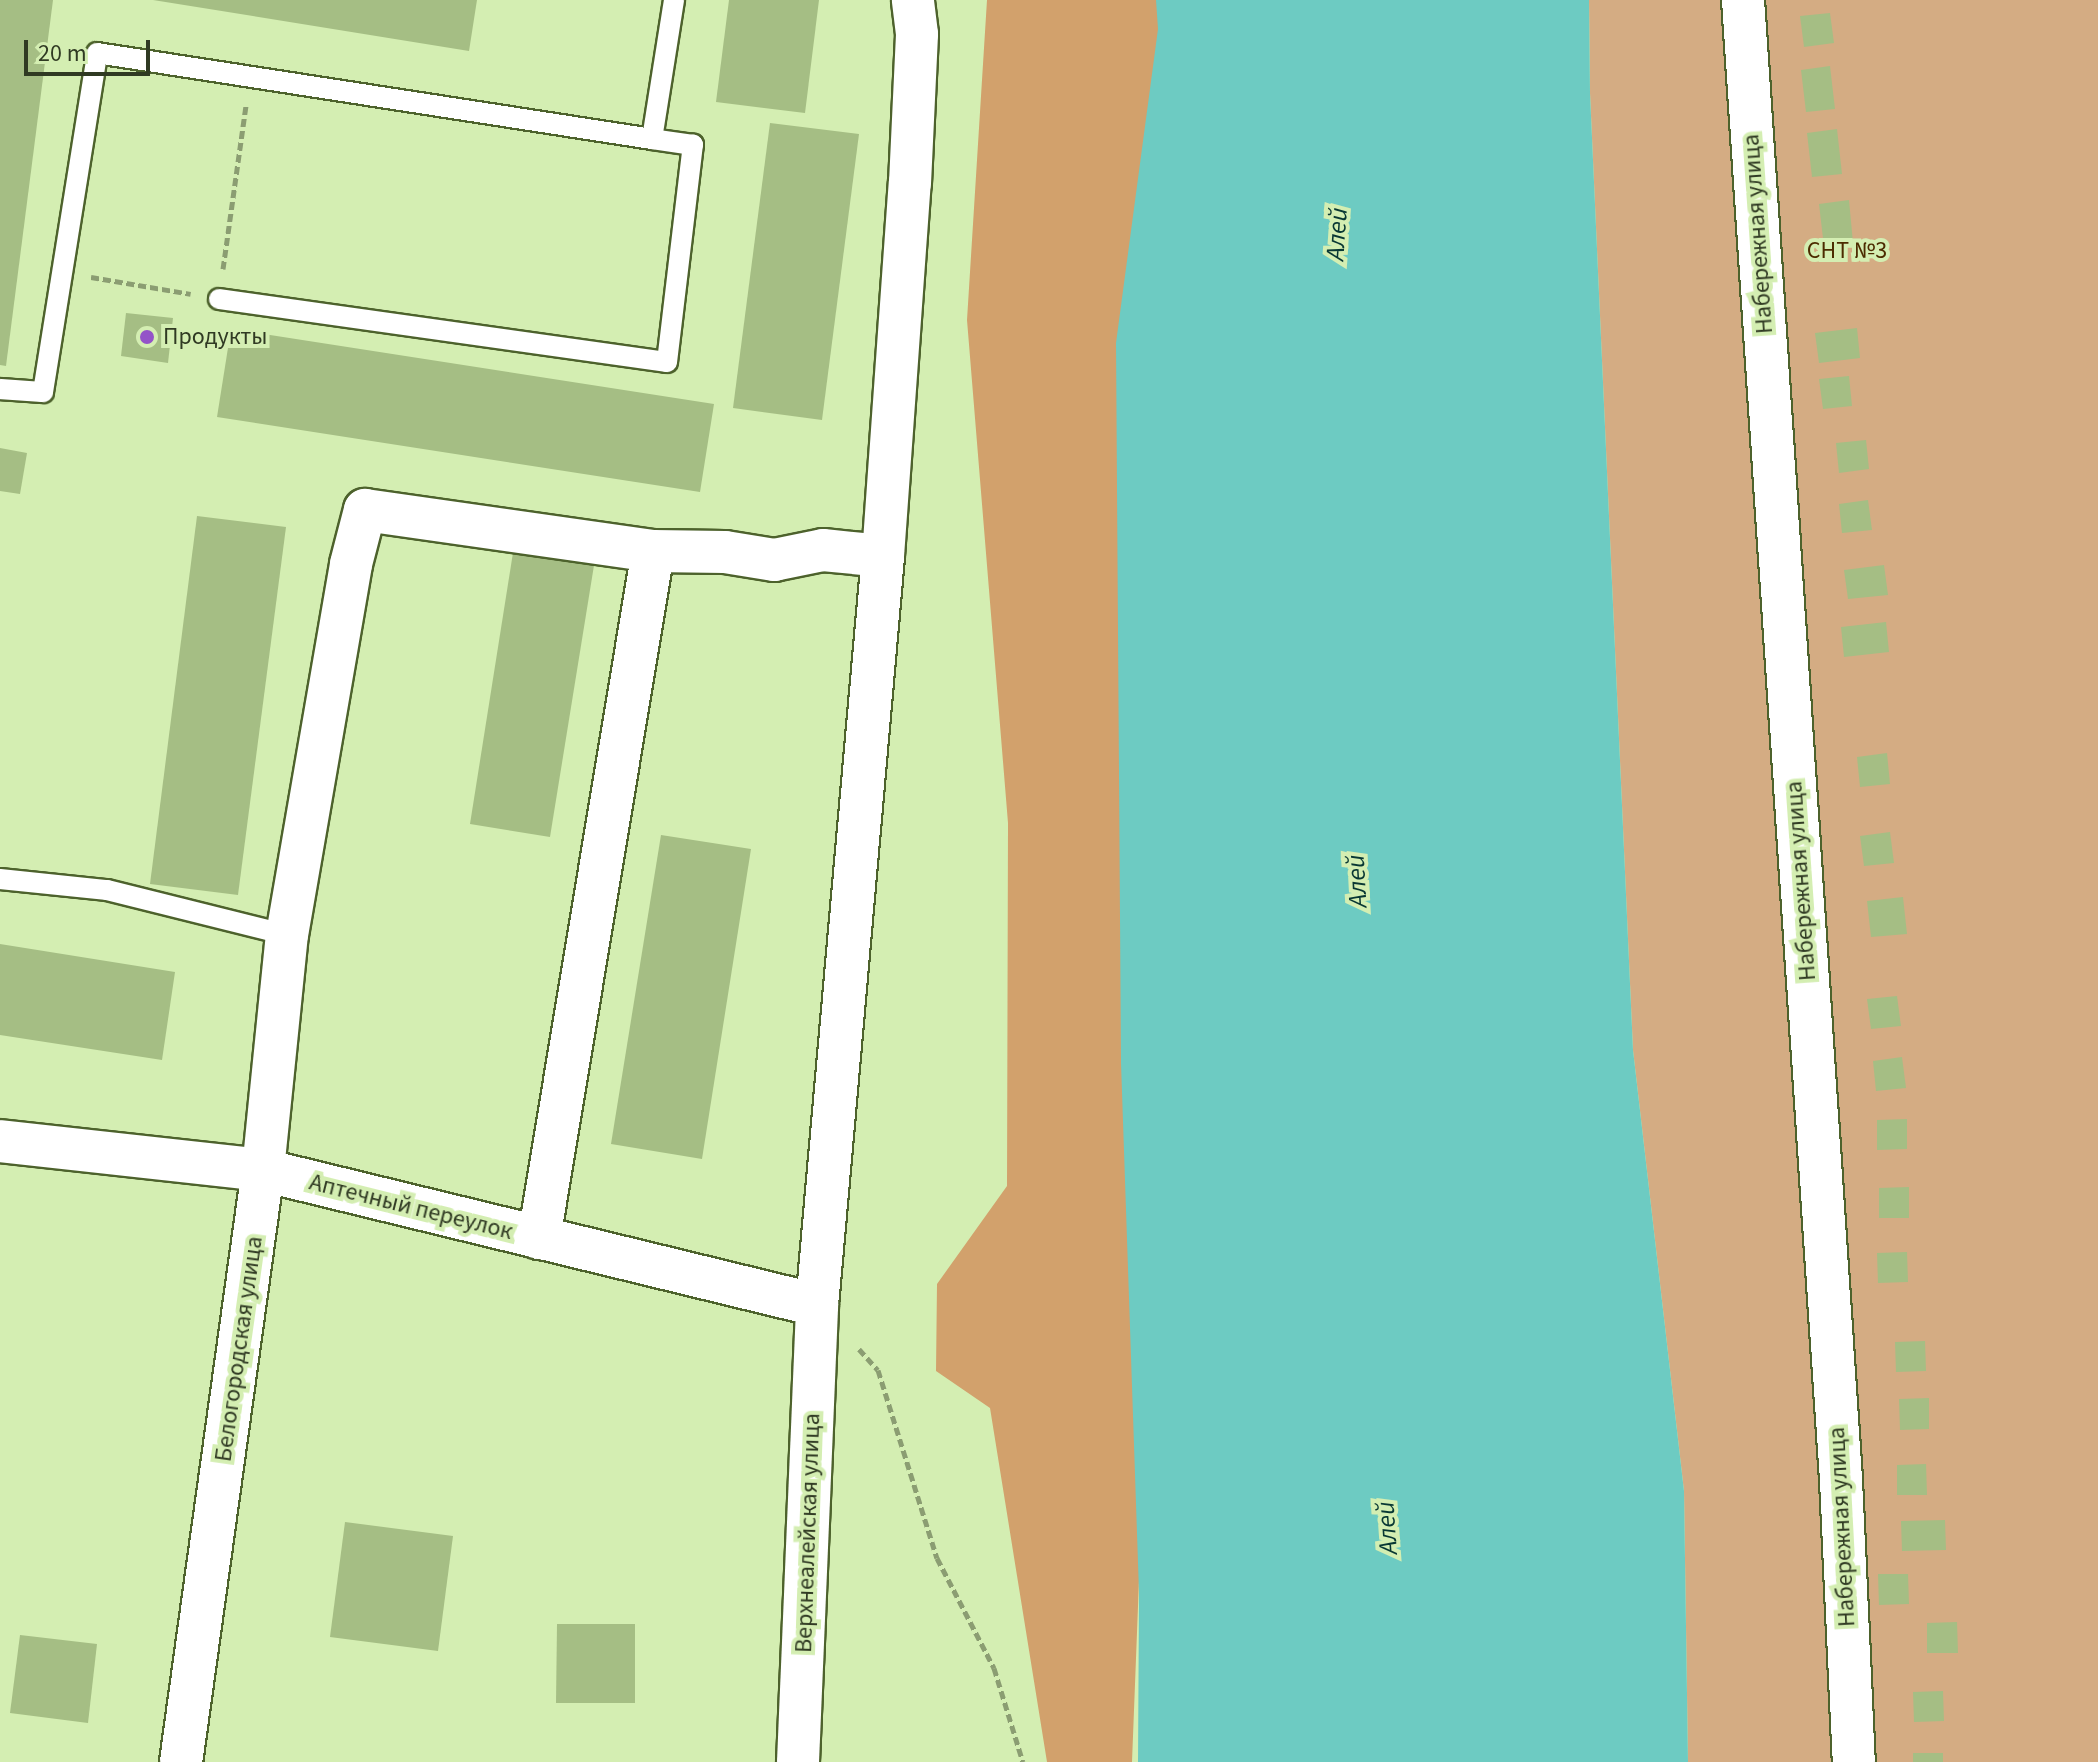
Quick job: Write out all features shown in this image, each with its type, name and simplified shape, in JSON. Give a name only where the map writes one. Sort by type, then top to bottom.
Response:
[{"type":"street","name":"Верхнеалейская улица","points":[[798,1762],[817,1305],[883,556],[910,183],[917,34],[913,0]]},
{"type":"street","name":"Набережная улица","points":[[1743,0],[1839,1448],[1854,1762]]},
{"type":"street","name":"Белогородская улица","points":[[181,1762],[263,1170],[287,935],[351,564],[365,510],[653,551]]},
{"type":"street","points":[[539,1238],[653,551],[725,552],[774,560],[823,550],[883,556]]},
{"type":"street","name":"Аптечный переулок","points":[[0,1141],[263,1170],[817,1305]]},
{"type":"lane","points":[[652,139],[674,0]]},
{"type":"lane","points":[[0,389],[43,392],[97,53],[693,145],[667,362],[219,299]]},
{"type":"lane","points":[[0,879],[107,890],[287,935]]},
{"type":"path","points":[[62,272],[219,299],[250,76]]},
{"type":"path","points":[[817,1305],[878,1370],[937,1558],[994,1668],[1023,1762]]},
{"type":"green space","name":"СНТ №3","points":[[1589,0],[2098,0],[2098,1762],[1688,1762],[1684,1491],[1633,1050],[1590,93]]},
{"type":"shaded area","points":[[987,0],[1200,0],[1132,1762],[1047,1762],[990,1408],[936,1371],[937,1284],[1007,1186],[1008,823],[967,320]]},
{"type":"water","name":"Алей","points":[[1156,0],[1589,0],[1590,93],[1633,1050],[1684,1491],[1688,1762],[1138,1762],[1139,1592],[1121,1063],[1116,343],[1158,29]]},
{"type":"building","points":[[0,0],[53,0],[6,366],[0,365]]},
{"type":"building","points":[[153,0],[477,0],[469,51]]},
{"type":"building","points":[[729,0],[819,0],[805,113],[716,102]]},
{"type":"building","points":[[1830,13],[1834,43],[1804,47],[1800,16]]},
{"type":"building","points":[[1830,66],[1835,109],[1806,112],[1801,70]]},
{"type":"building","points":[[770,123],[859,134],[822,420],[733,408]]},
{"type":"building","points":[[1837,129],[1842,174],[1812,177],[1807,133]]},
{"type":"building","points":[[1849,200],[1853,243],[1824,247],[1819,204]]},
{"type":"building","name":"Продукты","points":[[126,313],[173,318],[168,363],[121,356]]},
{"type":"building","points":[[1857,328],[1860,358],[1819,363],[1815,333]]},
{"type":"building","points":[[231,329],[714,404],[700,492],[217,417]]},
{"type":"building","points":[[1849,376],[1852,406],[1823,409],[1819,379]]},
{"type":"building","points":[[1866,440],[1869,469],[1839,473],[1836,443]]},
{"type":"building","points":[[0,448],[27,453],[20,494],[0,491]]},
{"type":"building","points":[[1868,500],[1872,530],[1842,533],[1839,504]]},
{"type":"building","points":[[197,516],[286,527],[238,895],[150,884]]},
{"type":"building","points":[[515,540],[596,553],[550,837],[470,824]]},
{"type":"building","points":[[1884,565],[1888,595],[1848,599],[1844,570]]},
{"type":"building","points":[[1886,622],[1889,652],[1844,657],[1841,627]]},
{"type":"building","points":[[1887,753],[1890,784],[1860,787],[1857,757]]},
{"type":"building","points":[[1890,832],[1894,863],[1864,866],[1860,836]]},
{"type":"building","points":[[661,835],[751,849],[702,1159],[611,1144]]},
{"type":"building","points":[[1903,897],[1907,934],[1871,937],[1867,901]]},
{"type":"building","points":[[0,944],[175,972],[162,1060],[0,1035]]},
{"type":"building","points":[[1897,996],[1901,1026],[1871,1029],[1867,999]]},
{"type":"building","points":[[1902,1057],[1906,1088],[1876,1091],[1873,1061]]},
{"type":"building","points":[[1907,1119],[1907,1149],[1877,1150],[1877,1120]]},
{"type":"building","points":[[1909,1187],[1909,1218],[1879,1218],[1879,1188]]},
{"type":"building","points":[[1907,1252],[1908,1282],[1878,1283],[1877,1253]]},
{"type":"building","points":[[1925,1341],[1926,1371],[1896,1372],[1895,1342]]},
{"type":"building","points":[[1929,1398],[1929,1429],[1900,1430],[1899,1399]]},
{"type":"building","points":[[1926,1464],[1927,1495],[1897,1495],[1897,1465]]},
{"type":"building","points":[[1945,1520],[1946,1550],[1902,1551],[1901,1521]]},
{"type":"building","points":[[345,1522],[453,1536],[438,1651],[330,1637]]},
{"type":"building","points":[[1878,1574],[1908,1574],[1909,1604],[1879,1605]]},
{"type":"building","points":[[1957,1622],[1958,1653],[1927,1653],[1927,1623]]},
{"type":"building","points":[[557,1624],[635,1624],[635,1703],[556,1703]]},
{"type":"building","points":[[20,1635],[97,1644],[88,1723],[10,1713]]},
{"type":"building","points":[[1943,1691],[1944,1721],[1914,1722],[1913,1692]]},
{"type":"building","points":[[1913,1753],[1943,1753],[1943,1762],[1913,1762]]},
{"type":"place","name":"Продукты","points":[[147,337]]}]
